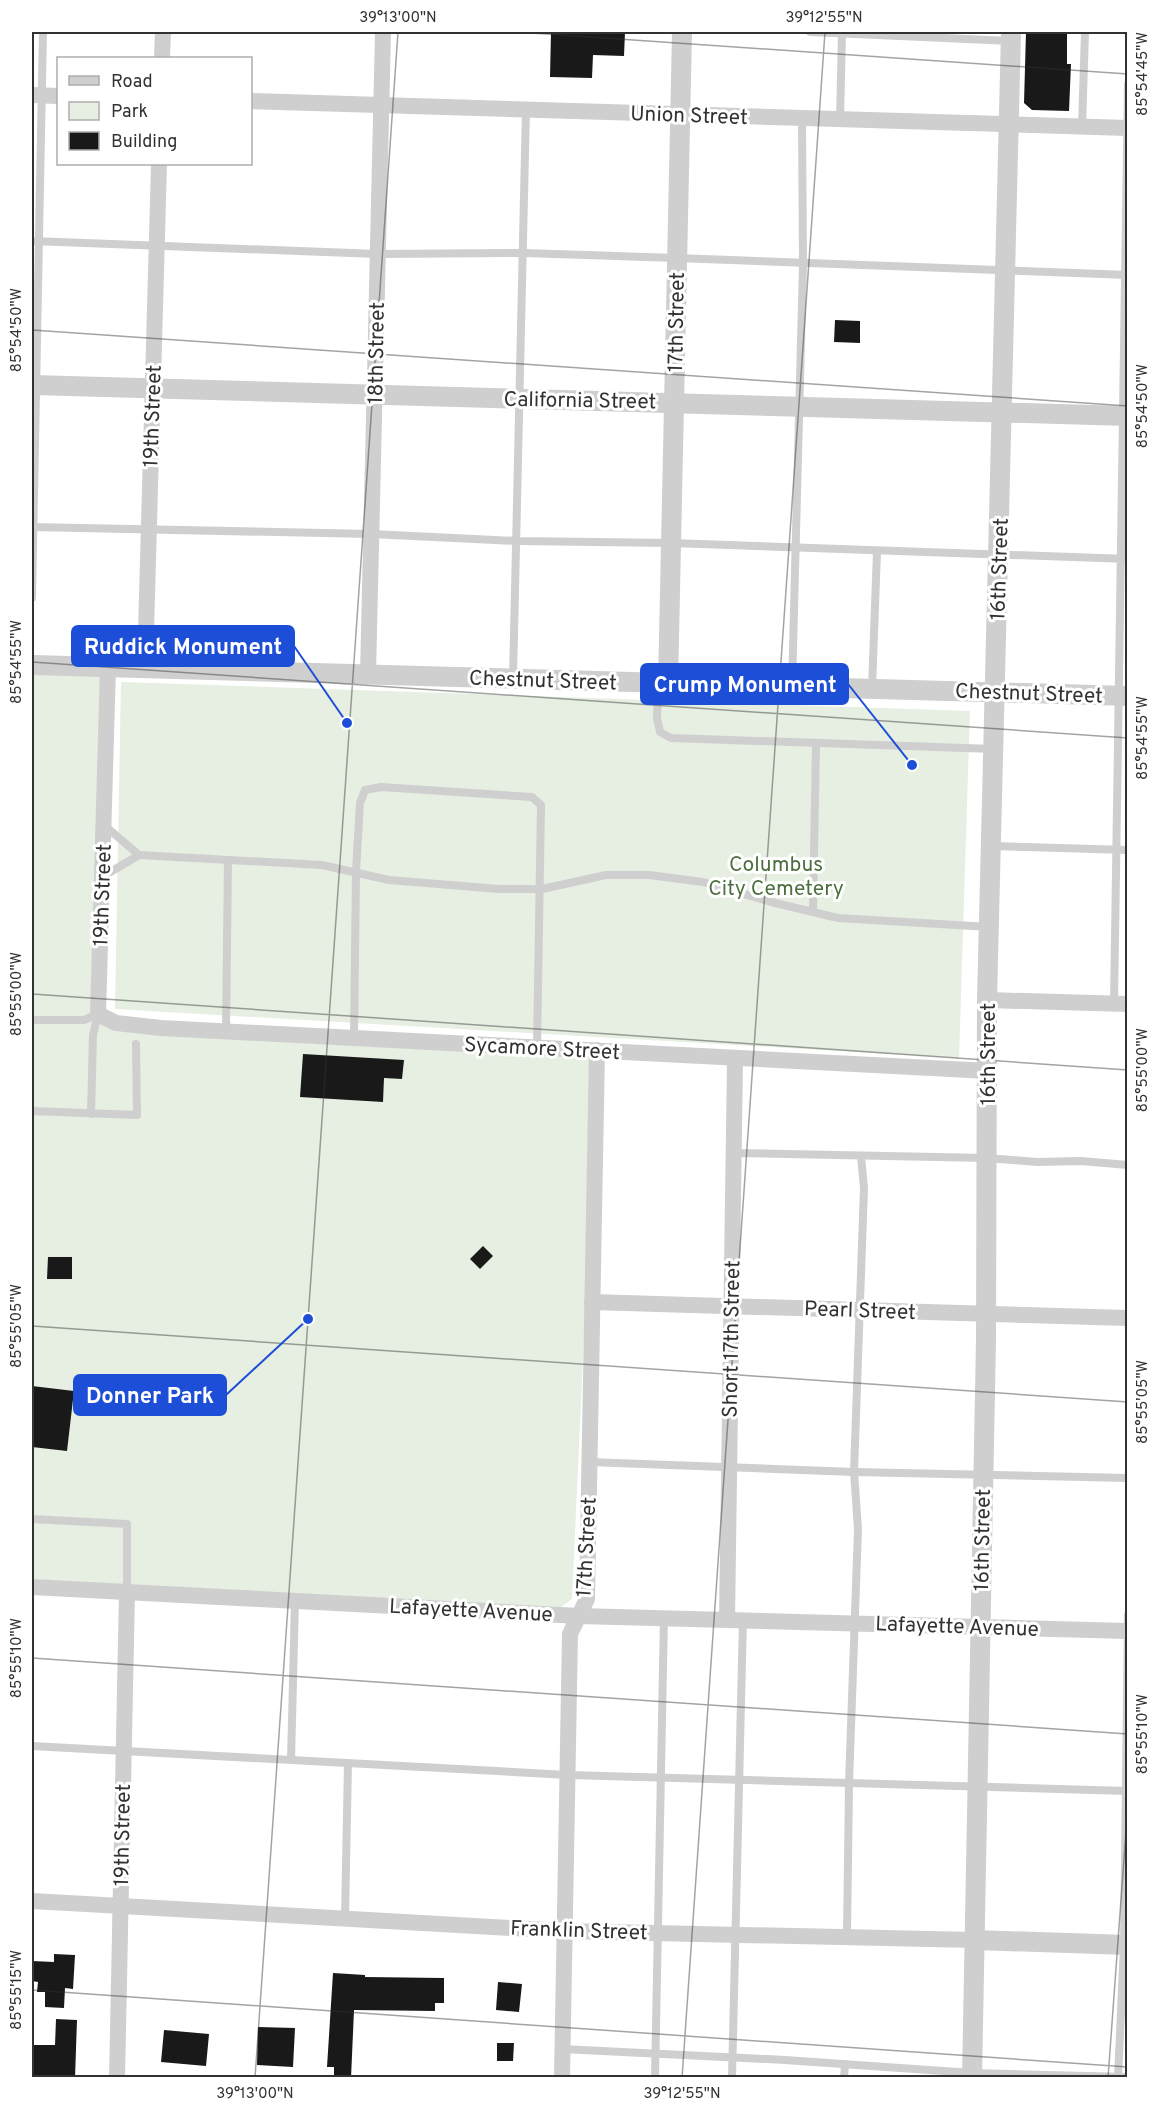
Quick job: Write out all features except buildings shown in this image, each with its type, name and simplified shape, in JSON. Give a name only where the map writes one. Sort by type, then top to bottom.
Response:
[{"type":"street","points":[[162,57],[163,32]]},
{"type":"street","name":"18th Street","points":[[368,674],[383,32]]},
{"type":"street","name":"17th Street","points":[[663,685],[671,543],[682,32]]},
{"type":"street","name":"16th Street","points":[[972,2075],[987,1313],[989,1071],[987,1000],[1000,555],[1011,36]]},
{"type":"street","points":[[36,96],[57,96]]},
{"type":"street","name":"Union Street","points":[[252,101],[1127,128]]},
{"type":"street","name":"19th Street","points":[[145,668],[159,165]]},
{"type":"street","name":"California Street","points":[[35,385],[1125,416]]},
{"type":"street","name":"Chestnut Street","points":[[32,664],[663,685],[1124,696]]},
{"type":"street","name":"19th Street","points":[[98,1014],[108,667]]},
{"type":"street","points":[[987,1000],[1121,1004]]},
{"type":"street","name":"Sycamore Street","points":[[98,1014],[116,1023],[226,1031],[989,1071]]},
{"type":"street","name":"17th Street","points":[[562,2078],[570,1634],[587,1599],[597,1050]]},
{"type":"street","name":"Short 17th Street","points":[[735,1059],[729,1468],[735,1619]]},
{"type":"street","name":"Pearl Street","points":[[592,1302],[1128,1318]]},
{"type":"street","name":"Lafayette Avenue","points":[[32,1587],[579,1616],[1127,1631]]},
{"type":"street","name":"19th Street","points":[[117,2078],[127,1592]]},
{"type":"street","name":"Franklin Street","points":[[32,1901],[565,1931],[1126,1945]]},
{"type":"lane","points":[[32,598],[36,96],[43,32]]},
{"type":"lane","points":[[810,32],[1011,36]]},
{"type":"lane","points":[[840,120],[842,32]]},
{"type":"lane","points":[[1082,127],[1085,32]]},
{"type":"lane","points":[[1121,1004],[1116,849],[1124,696],[1128,84]]},
{"type":"lane","points":[[513,679],[526,109]]},
{"type":"lane","points":[[792,687],[793,548],[803,264],[802,118]]},
{"type":"lane","points":[[36,241],[378,254],[524,253],[1126,275]]},
{"type":"lane","points":[[32,527],[371,534],[517,541],[671,543],[1124,559]]},
{"type":"lane","points":[[872,689],[877,551]]},
{"type":"lane","points":[[663,685],[657,718],[660,732],[671,738],[994,749]]},
{"type":"lane","points":[[813,910],[816,744]]},
{"type":"lane","points":[[354,1038],[356,871],[360,803],[365,790],[381,787],[532,797],[541,805],[542,889],[537,1048]]},
{"type":"lane","points":[[104,825],[139,855]]},
{"type":"lane","points":[[992,846],[1128,850]]},
{"type":"lane","points":[[102,877],[139,855],[322,865],[389,880],[499,888],[542,889],[606,875],[649,875],[703,882],[771,902],[813,910],[838,918],[989,927]]},
{"type":"lane","points":[[226,1031],[228,860]]},
{"type":"lane","points":[[32,1020],[84,1020],[98,1014]]},
{"type":"lane","points":[[92,1114],[93,1035],[98,1014]]},
{"type":"lane","points":[[32,1111],[137,1115],[136,1044]]},
{"type":"lane","points":[[734,1153],[987,1158],[1128,1164]]},
{"type":"lane","points":[[847,1937],[849,1783],[858,1529],[854,1472],[864,1188],[861,1156]]},
{"type":"lane","points":[[589,1462],[854,1472],[1128,1478]]},
{"type":"lane","points":[[32,1519],[127,1524],[127,1592]]},
{"type":"lane","points":[[291,1760],[295,1601]]},
{"type":"lane","points":[[1118,2078],[1126,1945],[1128,1616]]},
{"type":"lane","points":[[655,2078],[664,1617]]},
{"type":"lane","points":[[732,2078],[734,1935],[740,1780],[735,1619]]},
{"type":"lane","points":[[32,1746],[568,1775],[1126,1791]]},
{"type":"lane","points":[[345,1918],[348,1763]]},
{"type":"lane","points":[[562,2049],[845,2064],[972,2075],[1128,2078]]},
{"type":"lane","points":[[844,2078],[845,2064]]},
{"type":"green space","points":[[32,665],[108,667],[98,1014],[116,1023],[597,1050],[572,1599],[552,1614],[32,1587]]},
{"type":"green space","name":"Columbus City Cemetery","points":[[121,682],[970,711],[959,1058],[115,1009]]},
{"type":"place","name":"Ruddick Monument","points":[[347,723]]},
{"type":"place","name":"Crump Monument","points":[[912,765]]},
{"type":"place","name":"Donner Park","points":[[308,1319]]}]
